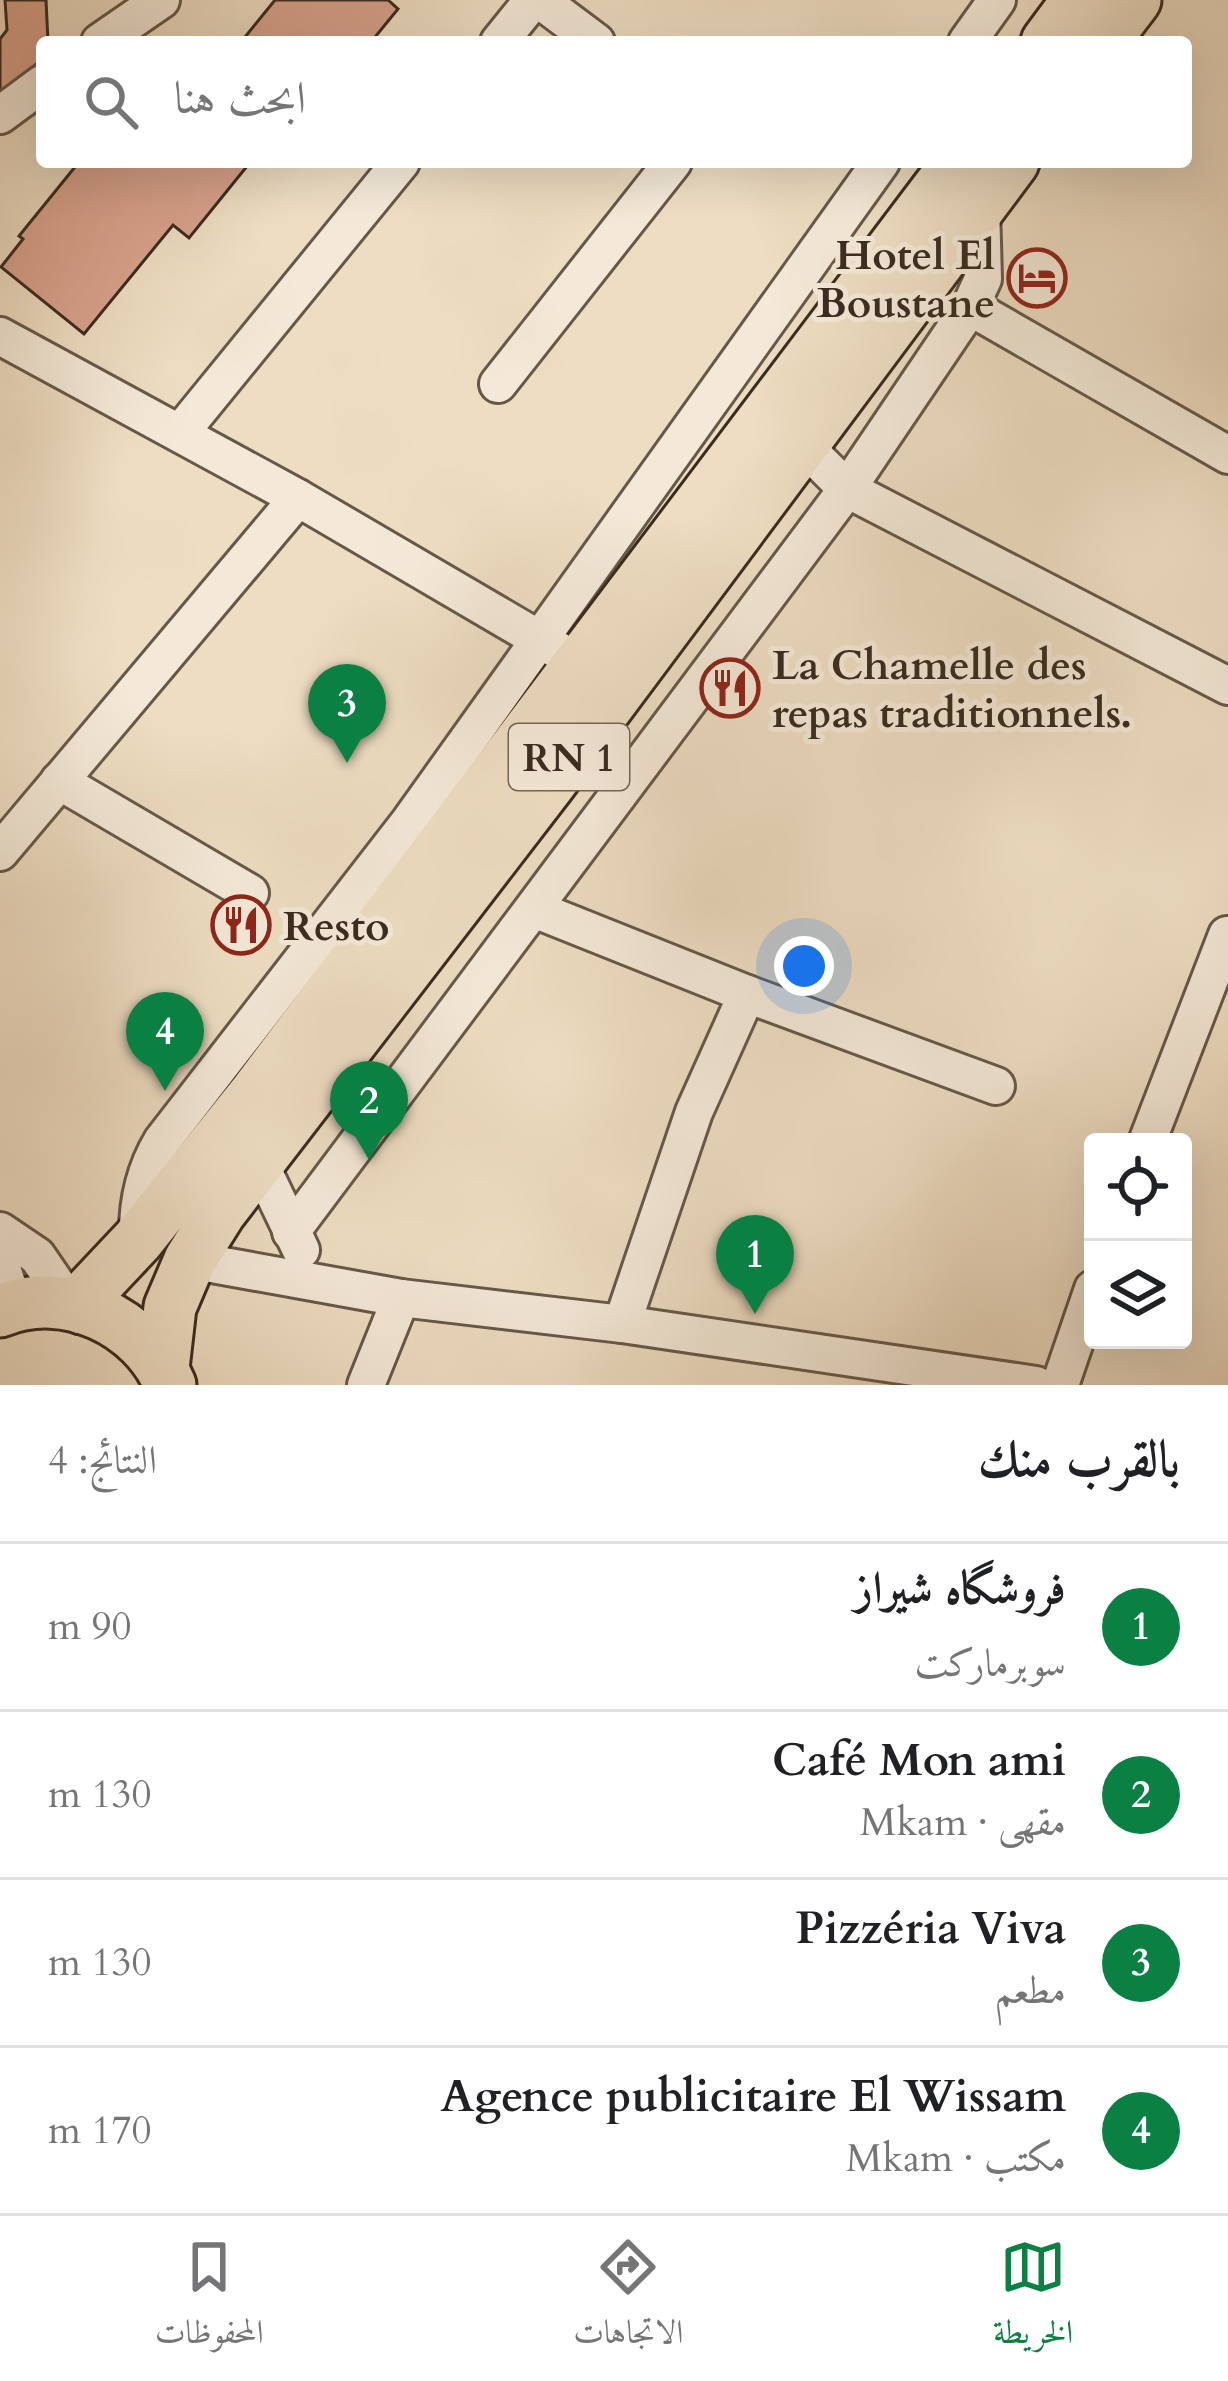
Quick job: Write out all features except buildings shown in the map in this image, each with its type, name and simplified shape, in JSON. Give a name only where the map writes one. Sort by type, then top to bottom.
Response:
[{"type":"highway","points":[[1051,36],[1078,0]]},
{"type":"highway","points":[[1108,36],[1135,0]]},
{"type":"highway","name":"RN 1","points":[[166,1376],[170,1307],[190,1260],[258,1160],[510,757],[560,651],[970,183],[1001,168]]},
{"type":"highway","name":"RN 1","points":[[76,1306],[138,1240],[254,1096],[510,757],[802,444],[970,183]]},
{"type":"highway","points":[[4,1293],[76,1306],[123,1326],[166,1376]]},
{"type":"street","points":[[109,36],[160,0]]},
{"type":"street","points":[[504,36],[536,0],[587,36]]},
{"type":"street","points":[[971,36],[997,0]]},
{"type":"street","points":[[0,115],[36,88]]},
{"type":"street","points":[[180,433],[396,168]]},
{"type":"street","points":[[498,384],[669,168]]},
{"type":"street","points":[[0,336],[298,498],[560,651],[877,168]]},
{"type":"street","points":[[291,1232],[847,489],[970,307],[982,279],[970,183]]},
{"type":"street","points":[[970,307],[1228,455]]},
{"type":"street","points":[[802,444],[847,489],[1228,686]]},
{"type":"street","points":[[0,851],[298,498]]},
{"type":"street","points":[[510,757],[597,823]]},
{"type":"street","points":[[59,781],[250,893]]},
{"type":"street","points":[[534,909],[996,1086]]},
{"type":"street","points":[[1150,1133],[1227,935]]},
{"type":"street","points":[[622,1324],[694,1112],[747,994]]},
{"type":"street","points":[[258,1160],[316,1280]]},
{"type":"street","points":[[0,1231],[37,1256],[76,1306]]},
{"type":"street","points":[[190,1260],[401,1298],[622,1324],[1025,1384]]},
{"type":"street","points":[[366,1385],[401,1298]]},
{"type":"street","points":[[1060,1385],[1084,1315]]},
{"type":"place","name":"Hotel El Boustane","points":[[1037,278]]},
{"type":"place","name":"La Chamelle des repas traditionnels.","points":[[730,688]]},
{"type":"place","name":"Pizzéria Viva","points":[[347,763]]},
{"type":"place","name":"Resto","points":[[241,925]]},
{"type":"place","name":"Agence publicitaire El Wissam","points":[[165,1091]]},
{"type":"place","name":"Café Mon ami","points":[[369,1160]]},
{"type":"place","name":"فروشگاه شيراز","points":[[755,1314]]}]
